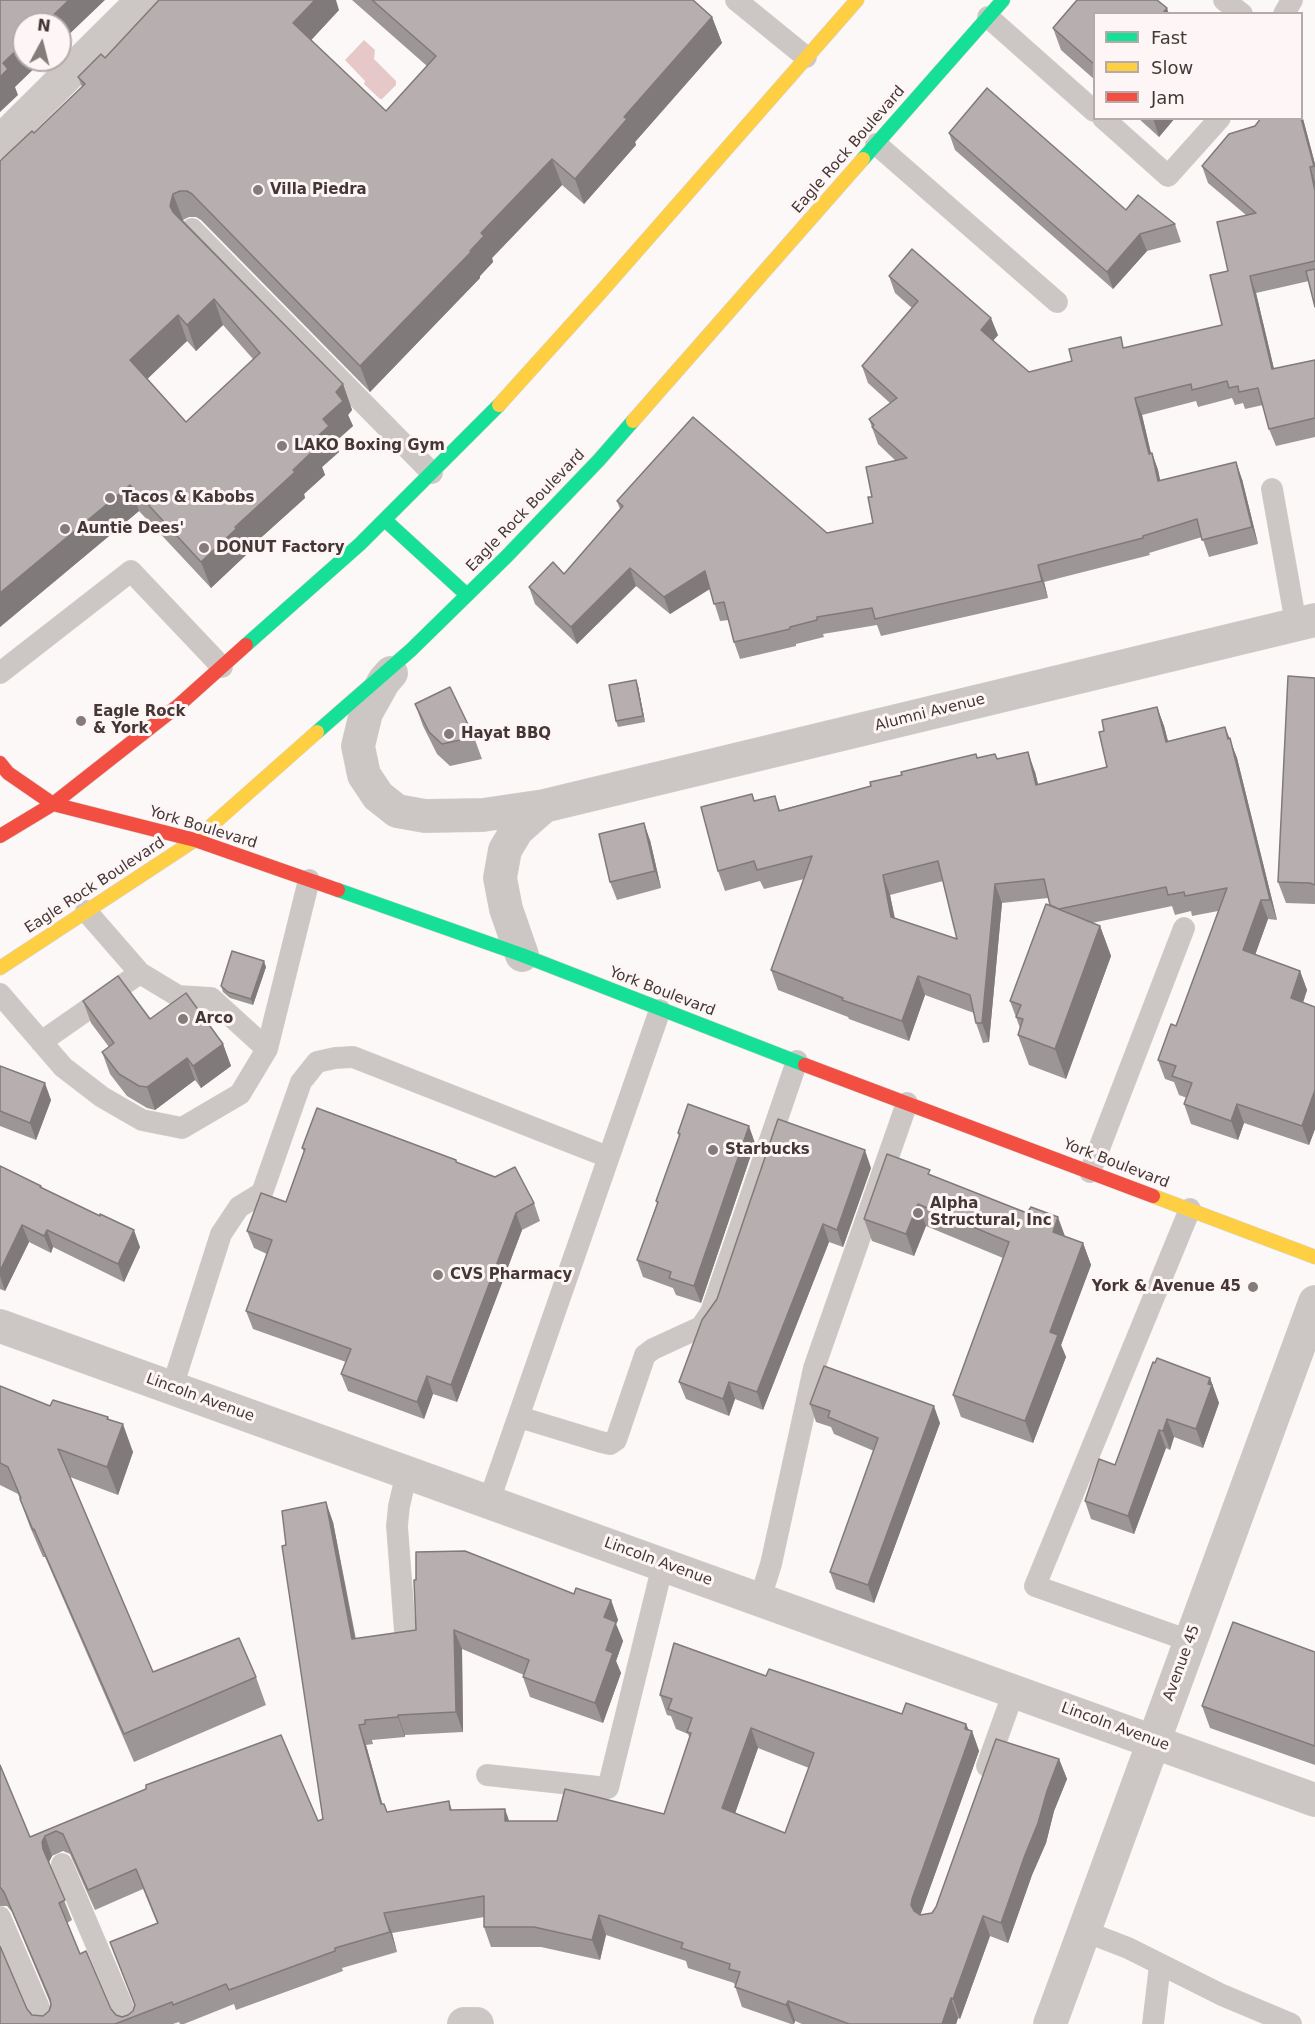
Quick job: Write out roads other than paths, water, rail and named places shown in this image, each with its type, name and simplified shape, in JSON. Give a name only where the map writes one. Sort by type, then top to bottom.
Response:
[{"type":"main road","points":[[0,836],[53,804],[179,705],[385,520],[483,422],[592,302],[857,0]]},
{"type":"main road","name":"Eagle Rock Boulevard","points":[[0,968],[195,840],[411,650],[507,556],[599,460],[1003,0]]},
{"type":"main road","points":[[385,520],[467,595]]},
{"type":"main road","name":"York Boulevard","points":[[0,763],[8,773],[53,804],[195,840],[522,955],[660,1010],[1315,1257]]},
{"type":"street","points":[[0,142],[143,0]]},
{"type":"street","name":"Alumni Avenue","points":[[411,650],[384,681],[366,713],[358,746],[364,775],[378,796],[397,811],[425,816],[483,814],[544,806],[1306,622]]},
{"type":"street","name":"Alumni Avenue","points":[[522,955],[506,909],[500,878],[505,850],[517,830],[544,806]]},
{"type":"street","name":"Avenue 45","points":[[1050,2024],[1315,1302]]},
{"type":"street","name":"Lincoln Avenue","points":[[0,1326],[1315,1800]]},
{"type":"street","points":[[464,2024],[477,2024]]},
{"type":"lane","points":[[736,0],[806,57]]},
{"type":"lane","points":[[1224,0],[1239,12]]},
{"type":"lane","points":[[988,17],[1093,109]]},
{"type":"lane","points":[[1105,120],[1168,176],[1218,120]]},
{"type":"lane","points":[[876,144],[1057,302]]},
{"type":"lane","points":[[192,229],[432,474]]},
{"type":"lane","points":[[1272,489],[1306,622]]},
{"type":"lane","points":[[0,673],[131,571],[222,667]]},
{"type":"lane","points":[[0,994],[63,1066],[102,1097],[142,1120],[182,1128],[240,1094],[267,1049],[309,880]]},
{"type":"lane","points":[[86,911],[140,973],[178,996],[211,998],[267,1049]]},
{"type":"lane","points":[[1090,1172],[1184,928]]},
{"type":"lane","points":[[41,1042],[140,973]]},
{"type":"lane","points":[[489,1501],[660,1010]]},
{"type":"lane","points":[[172,1388],[221,1233],[239,1207],[262,1193],[301,1082],[317,1062],[353,1057],[609,1157]]},
{"type":"lane","points":[[519,1417],[610,1444],[616,1440],[645,1355],[701,1327],[711,1312],[797,1061]]},
{"type":"lane","points":[[760,1599],[771,1564],[814,1368],[907,1103]]},
{"type":"lane","points":[[1190,1209],[1035,1586],[1191,1641]]},
{"type":"lane","points":[[405,1632],[397,1526],[406,1472]]},
{"type":"lane","points":[[487,1775],[608,1788],[663,1564]]},
{"type":"lane","points":[[982,1779],[1014,1691]]},
{"type":"lane","points":[[62,1864],[130,2024]]},
{"type":"lane","points":[[0,1917],[46,2024]]},
{"type":"lane","points":[[1084,1931],[1128,1948],[1222,1995],[1291,2024]]},
{"type":"lane","points":[[1153,2024],[1160,1965]]},
{"type":"place","name":"Villa Piedra","points":[[258,190]]},
{"type":"place","name":"LAKO Boxing Gym","points":[[282,446]]},
{"type":"place","name":"Tacos & Kabobs","points":[[110,498]]},
{"type":"place","name":"Auntie Dees'","points":[[65,529]]},
{"type":"place","name":"DONUT Factory","points":[[204,548]]},
{"type":"place","name":"Eagle Rock & York","points":[[81,721]]},
{"type":"place","name":"Hayat BBQ","points":[[449,734]]},
{"type":"place","name":"Arco","points":[[183,1019]]},
{"type":"place","name":"Starbucks","points":[[713,1150]]},
{"type":"place","name":"Alpha Structural, Inc","points":[[918,1213]]},
{"type":"place","name":"CVS Pharmacy","points":[[438,1275]]},
{"type":"place","name":"York & Avenue 45","points":[[1253,1287]]}]
